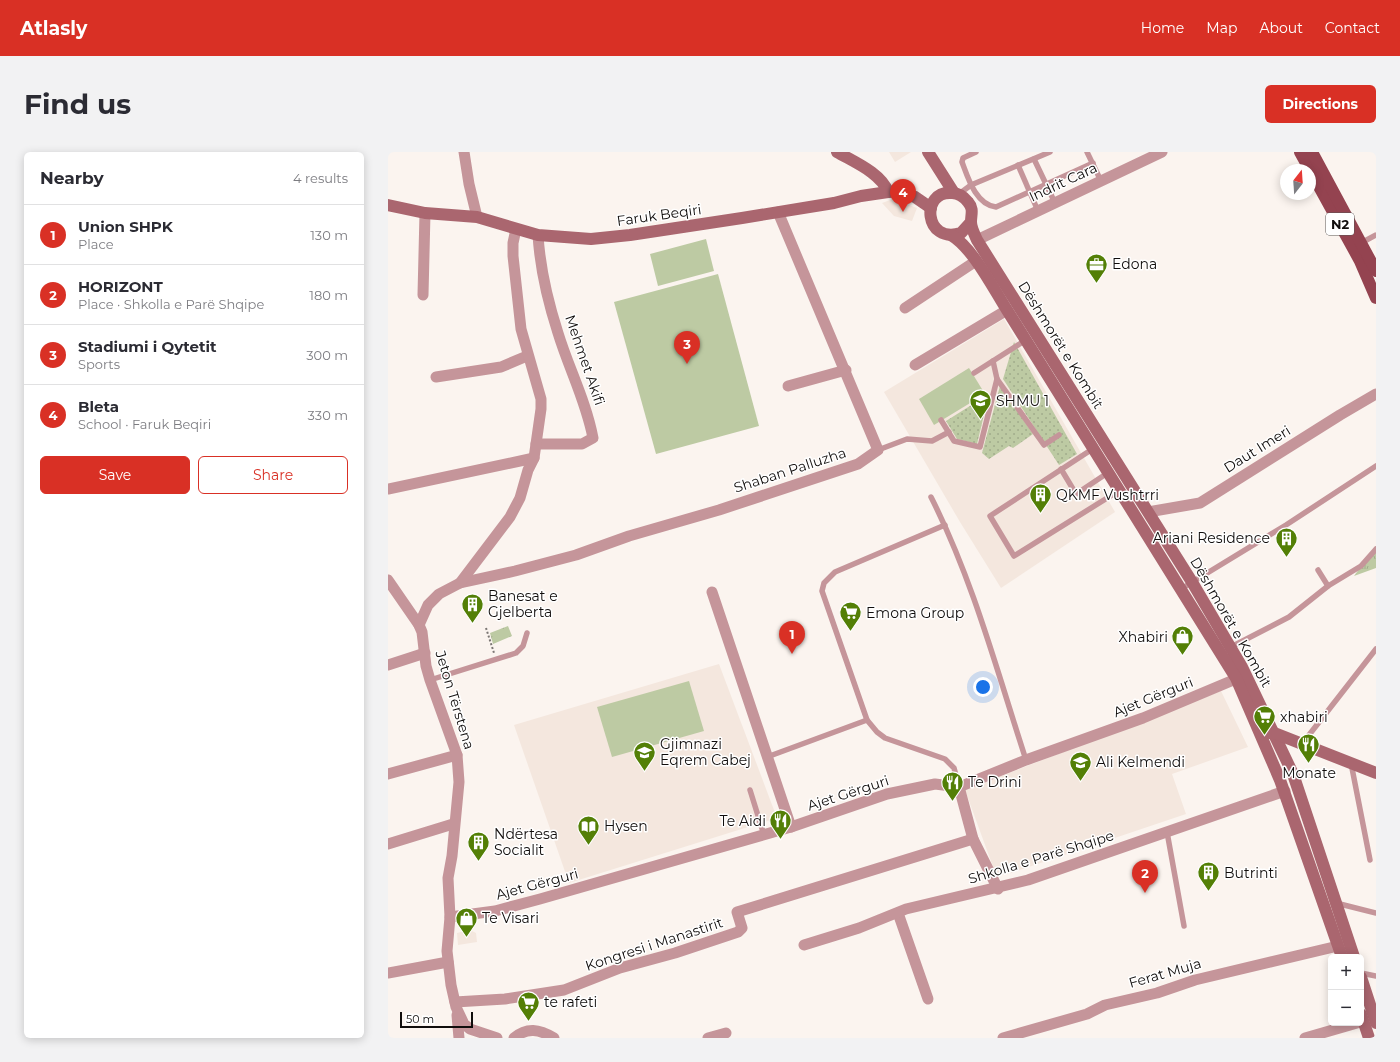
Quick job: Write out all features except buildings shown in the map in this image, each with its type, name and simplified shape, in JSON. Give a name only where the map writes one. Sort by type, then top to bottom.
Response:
[{"type":"main road","name":"N2","points":[[1300,152],[1360,261],[1376,298]]},
{"type":"main road","name":"N2","points":[[1312,152],[1376,271]]},
{"type":"street","points":[[464,152],[469,184],[477,217]]},
{"type":"street","points":[[837,152],[882,180],[888,192]]},
{"type":"street","points":[[928,152],[956,194]]},
{"type":"street","name":"Indrit Cara","points":[[977,240],[1162,152]]},
{"type":"street","points":[[871,173],[876,182],[872,194]]},
{"type":"street","name":"Faruk Beqiri","points":[[388,205],[425,213],[477,217],[538,234],[591,239],[630,235],[778,212],[834,203],[872,194],[898,191],[915,197],[931,208]]},
{"type":"street","points":[[946,193],[956,194],[963,197],[970,206],[972,211],[971,222],[965,230],[951,235],[940,232],[932,224],[930,219],[931,208],[939,197],[946,193]]},
{"type":"street","points":[[778,212],[846,370],[878,450]]},
{"type":"street","points":[[423,295],[425,213]]},
{"type":"street","name":"Dëshmorët e Kombit","points":[[971,222],[977,240],[1023,324],[1088,415],[1192,582],[1225,650],[1241,677],[1267,733],[1285,791],[1340,952]]},
{"type":"street","points":[[419,626],[428,606],[439,594],[460,583],[510,517],[520,498],[528,470],[534,458],[541,399],[539,387],[527,356],[521,329],[513,243],[516,229]]},
{"type":"street","name":"Mehmet Akifi","points":[[536,444],[582,444],[593,438],[588,415],[558,333],[540,259],[538,234]]},
{"type":"street","name":"Dëshmorët e Kombit","points":[[951,235],[957,239],[976,262],[1007,310],[1023,324],[1026,340],[1181,589],[1225,650]]},
{"type":"street","points":[[905,308],[976,262]]},
{"type":"street","name":"Dëshmorët e Kombit","points":[[915,365],[1007,310]]},
{"type":"street","points":[[436,377],[501,367],[527,356]]},
{"type":"street","points":[[788,386],[846,370]]},
{"type":"street","name":"Daut Imeri","points":[[1148,512],[1200,503],[1376,394]]},
{"type":"street","points":[[1077,421],[1088,415]]},
{"type":"street","name":"Shaban Palluzha","points":[[460,583],[515,572],[576,555],[635,534],[719,510],[858,464],[878,450]]},
{"type":"street","points":[[388,489],[534,458]]},
{"type":"street","name":"Jeton Tërstena","points":[[388,580],[422,632],[430,680],[457,755],[459,782],[452,856],[448,878],[450,917],[448,962],[455,1005],[459,1017],[470,1029],[497,1038]]},
{"type":"street","points":[[712,592],[791,827]]},
{"type":"street","points":[[388,665],[425,653]]},
{"type":"street","name":"Ajet Gërguri","points":[[450,917],[503,909],[791,827],[887,794],[935,784],[959,787],[1026,760],[1143,718],[1241,677]]},
{"type":"street","points":[[1267,733],[1302,744],[1376,773]]},
{"type":"street","name":"Dëshmorët e Kombit","points":[[1267,733],[1294,774],[1353,954]]},
{"type":"street","points":[[388,774],[457,755]]},
{"type":"street","points":[[959,787],[973,839],[998,889]]},
{"type":"street","name":"Shkolla e Parë Shqipe","points":[[804,944],[860,928],[906,909],[998,889],[1072,866],[1285,791]]},
{"type":"street","points":[[388,844],[454,824]]},
{"type":"street","name":"Kongresi i Manastirit","points":[[455,1005],[564,990],[620,968],[669,955],[738,932],[742,928],[737,912],[973,839]]},
{"type":"street","points":[[898,913],[928,1000]]},
{"type":"street","name":"Ferat Muja","points":[[1002,1038],[1087,1014],[1105,1005],[1157,993],[1195,980],[1340,952]]},
{"type":"street","points":[[388,973],[448,962]]},
{"type":"street","points":[[1364,987],[1376,1022]]},
{"type":"street","points":[[455,1005],[459,1038]]},
{"type":"street","points":[[1304,1038],[1342,1026]]},
{"type":"street","points":[[1364,1026],[1369,1038]]},
{"type":"street","points":[[514,1038],[522,1032],[537,1030],[554,1038]]},
{"type":"street","points":[[708,1038],[726,1033]]},
{"type":"lane","points":[[976,152],[963,158],[962,162],[971,185],[984,203],[996,207],[1092,163]]},
{"type":"lane","points":[[956,194],[971,185],[1050,152]]},
{"type":"lane","points":[[1087,152],[1101,181]]},
{"type":"lane","points":[[1034,159],[1055,203]]},
{"type":"lane","points":[[1018,165],[1038,211]]},
{"type":"lane","points":[[1361,243],[1376,235]]},
{"type":"lane","points":[[974,373],[1026,340]]},
{"type":"lane","points":[[993,361],[997,379],[1044,445],[1059,435]]},
{"type":"lane","points":[[941,420],[954,441],[980,447],[997,379]]},
{"type":"lane","points":[[878,450],[907,438],[932,441],[948,432]]},
{"type":"lane","points":[[1094,448],[990,516],[1014,556],[1120,490]]},
{"type":"lane","points":[[1181,589],[1286,525],[1376,466]]},
{"type":"lane","points":[[1061,470],[1076,494],[1109,472]]},
{"type":"lane","points":[[931,497],[945,525],[976,605],[1026,760]]},
{"type":"lane","points":[[945,525],[835,572],[827,579],[822,587],[823,596],[867,720],[877,732],[885,738],[945,759],[954,768],[959,787]]},
{"type":"lane","points":[[1225,650],[1289,618],[1328,586],[1361,566],[1376,549]]},
{"type":"lane","points":[[1318,570],[1328,586]]},
{"type":"lane","points":[[430,680],[511,655],[520,650],[525,642],[527,633]]},
{"type":"lane","points":[[1302,744],[1376,649]]},
{"type":"lane","points":[[767,757],[867,720]]},
{"type":"lane","points":[[1351,763],[1370,860]]},
{"type":"lane","points":[[750,790],[764,835]]},
{"type":"lane","points":[[1167,832],[1184,926]]},
{"type":"lane","points":[[1336,902],[1376,913]]},
{"type":"lane","points":[[1364,974],[1376,976]]},
{"type":"path","points":[[486,628],[496,660]]},
{"type":"shaded area","points":[[889,152],[911,152],[895,162]]},
{"type":"shaded area","points":[[893,199],[917,208],[912,221],[894,216],[882,203]]},
{"type":"shaded area","name":"SHMU 1","points":[[1004,319],[1115,512],[1001,588],[960,522],[884,392]]},
{"type":"shaded area","name":"Gjimnazi Eqrem Cabej","points":[[719,664],[777,818],[569,883],[514,725]]},
{"type":"shaded area","name":"Ali Kelmendi","points":[[1221,691],[1248,747],[1172,774],[1186,814],[1008,874],[996,875],[965,790]]},
{"type":"shaded area","name":"Te Visari","points":[[470,930],[476,933],[477,942],[458,945],[457,933]]},
{"type":"green space","points":[[706,239],[714,271],[658,286],[650,254]]},
{"type":"green space","points":[[718,274],[759,426],[656,454],[614,302]]},
{"type":"green space","points":[[1014,342],[1077,454],[1059,465],[1003,379]]},
{"type":"green space","points":[[969,368],[985,394],[934,425],[919,399]]},
{"type":"green space","points":[[1000,386],[1033,434],[1013,448],[1009,446],[989,459],[982,453]]},
{"type":"green space","points":[[989,394],[977,444],[957,439],[946,421]]},
{"type":"green space","points":[[1376,546],[1376,568],[1354,576]]},
{"type":"green space","points":[[508,626],[512,636],[493,644],[490,633]]},
{"type":"green space","points":[[689,681],[704,731],[612,757],[597,707]]},
{"type":"place","name":"Bleta","points":[[903,212]]},
{"type":"place","name":"Edona","points":[[1096,284]]},
{"type":"place","name":"Stadiumi i Qytetit","points":[[687,364]]},
{"type":"place","name":"SHMU 1","points":[[981,420]]},
{"type":"place","name":"QKMF Vushtrri","points":[[1041,514]]},
{"type":"place","name":"Ariani Residence","points":[[1286,558]]},
{"type":"place","name":"Banesat e Gjelberta","points":[[473,624]]},
{"type":"place","name":"Emona Group","points":[[850,632]]},
{"type":"place","name":"Union SHPK","points":[[792,654]]},
{"type":"place","name":"Xhabiri","points":[[1183,656]]},
{"type":"place","name":"xhabiri","points":[[1264,736]]},
{"type":"place","name":"Monate","points":[[1309,764]]},
{"type":"place","name":"Gjimnazi Eqrem Cabej","points":[[645,772]]},
{"type":"place","name":"Ali Kelmendi","points":[[1080,782]]},
{"type":"place","name":"Te Drini","points":[[953,802]]},
{"type":"place","name":"Te Aidi","points":[[781,840]]},
{"type":"place","name":"Hysen","points":[[588,846]]},
{"type":"place","name":"Ndërtesa Socialit","points":[[478,862]]},
{"type":"place","name":"Butrinti","points":[[1209,892]]},
{"type":"place","name":"HORIZONT","points":[[1145,893]]},
{"type":"place","name":"Te Visari","points":[[467,938]]},
{"type":"place","name":"te rafeti","points":[[528,1022]]}]
